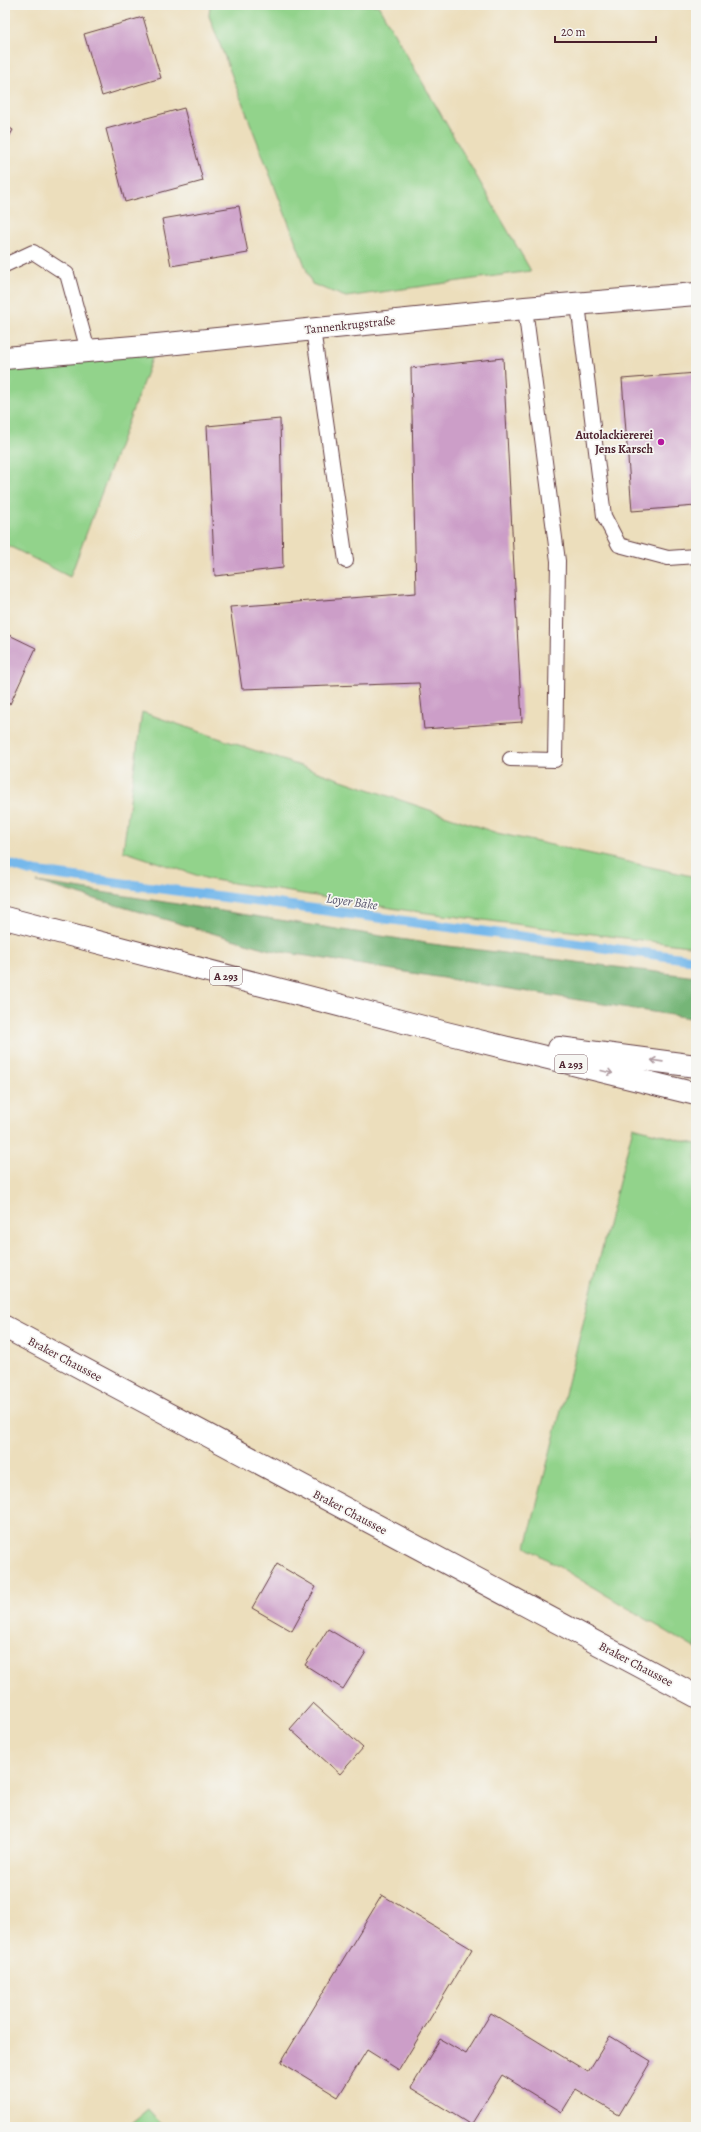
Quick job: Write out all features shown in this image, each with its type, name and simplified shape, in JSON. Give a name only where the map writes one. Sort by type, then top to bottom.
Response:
[{"type":"main road","name":"Tannenkrugstraße","points":[[5,358],[525,308],[696,294]]},
{"type":"main road","name":"A 293","points":[[5,918],[446,1033],[696,1094]]},
{"type":"main road","name":"A 293","points":[[446,1033],[696,1066]]},
{"type":"main road","name":"Braker Chaussee","points":[[5,1327],[696,1696]]},
{"type":"lane","points":[[5,265],[33,252],[67,274],[88,351]]},
{"type":"lane","points":[[578,304],[604,516],[619,545],[668,558],[696,556]]},
{"type":"lane","points":[[510,759],[555,760],[558,561],[525,308]]},
{"type":"lane","points":[[313,329],[346,561]]},
{"type":"green space","points":[[210,5],[378,5],[531,271],[346,297],[312,284],[209,16]]},
{"type":"green space","points":[[157,345],[70,577],[5,544],[5,358]]},
{"type":"green space","points":[[142,712],[497,833],[696,877],[696,947],[404,910],[208,879],[123,851]]},
{"type":"green space","points":[[37,882],[432,944],[696,977],[696,1019],[270,950]]},
{"type":"green space","points":[[633,1127],[696,1144],[696,1649],[526,1547]]},
{"type":"green space","points":[[148,2109],[164,2127],[126,2127]]},
{"type":"building","points":[[143,17],[161,78],[102,96],[84,34]]},
{"type":"building","points":[[184,108],[203,181],[125,202],[106,129]]},
{"type":"building","points":[[5,125],[13,130],[5,144]]},
{"type":"building","points":[[239,206],[248,253],[171,266],[162,219]]},
{"type":"building","points":[[503,358],[522,722],[424,729],[419,683],[242,689],[230,607],[416,593],[411,368]]},
{"type":"building","name":"Autolackiererei Jens Karsch","points":[[696,373],[696,506],[632,511],[622,379]]},
{"type":"building","points":[[280,419],[283,568],[215,576],[207,426]]},
{"type":"building","points":[[5,633],[36,648],[10,704],[5,701]]},
{"type":"building","points":[[277,1564],[316,1587],[292,1631],[252,1608]]},
{"type":"building","points":[[328,1629],[366,1652],[343,1689],[305,1665]]},
{"type":"building","points":[[313,1703],[363,1748],[340,1774],[290,1729]]},
{"type":"building","points":[[382,1895],[472,1949],[399,2070],[367,2050],[338,2097],[281,2062]]},
{"type":"building","points":[[491,2013],[588,2072],[610,2036],[651,2061],[619,2115],[576,2089],[562,2112],[502,2075],[471,2125],[411,2088],[440,2039],[466,2054]]},
{"type":"waterway","name":"Loyer Bäke","points":[[5,863],[30,871],[696,960]]},
{"type":"place","name":"Autolackiererei Jens Karsch","points":[[661,442]]}]
